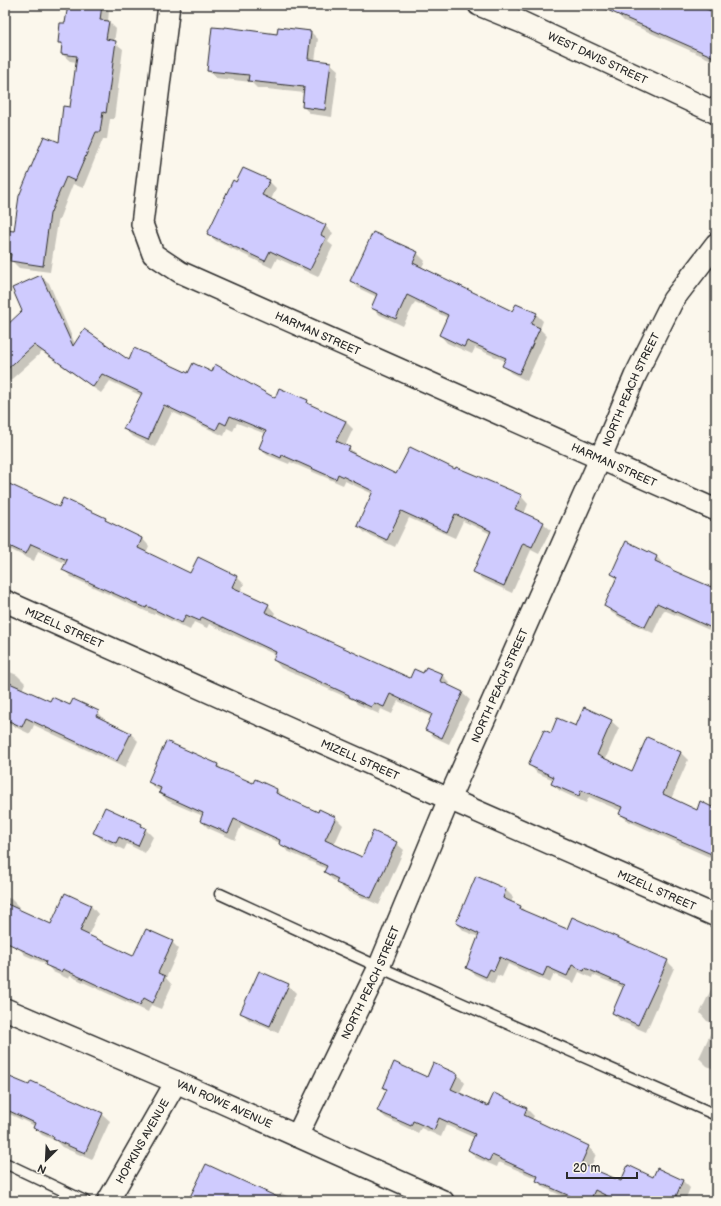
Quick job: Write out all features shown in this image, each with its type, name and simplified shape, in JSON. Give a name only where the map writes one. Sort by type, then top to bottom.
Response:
[{"type":"street","name":"HARMAN STREET","points":[[169,5],[142,224],[152,254],[180,272],[716,510]]},
{"type":"street","name":"WEST DAVIS STREET","points":[[479,5],[521,22],[716,113]]},
{"type":"street","name":"NORTH PEACH STREET","points":[[297,1136],[380,966],[449,799],[600,459],[635,376],[674,300],[716,244]]},
{"type":"street","name":"MIZELL STREET","points":[[5,601],[716,916]]},
{"type":"street","name":"VAN ROWE AVENUE","points":[[5,1009],[176,1082],[443,1201]]},
{"type":"street","name":"HOPKINS AVENUE","points":[[108,1201],[176,1082]]},
{"type":"lane","points":[[220,894],[716,1115]]},
{"type":"lane","points":[[5,1163],[85,1201]]},
{"type":"building","points":[[68,5],[102,5],[100,20],[109,21],[106,39],[116,41],[106,113],[103,112],[100,132],[96,132],[75,181],[66,177],[50,214],[43,266],[10,261],[11,254],[5,253],[5,230],[14,231],[19,196],[44,136],[59,142],[63,106],[70,107],[77,56],[61,54],[62,43],[58,43],[60,23],[65,23]]},
{"type":"building","points":[[596,5],[697,5],[716,13],[716,58]]},
{"type":"building","points":[[212,27],[225,27],[277,34],[278,27],[311,31],[308,59],[331,62],[325,110],[302,107],[304,87],[248,81],[249,75],[207,71]]},
{"type":"building","points":[[243,168],[270,180],[262,195],[326,225],[321,235],[326,238],[310,270],[270,251],[265,261],[207,234],[233,180],[236,182]]},
{"type":"building","points":[[373,232],[418,252],[413,263],[512,311],[516,304],[537,313],[531,324],[540,328],[519,374],[502,366],[506,358],[467,341],[464,347],[439,335],[448,315],[407,295],[396,319],[371,308],[377,294],[350,281]]},
{"type":"building","points":[[41,275],[73,346],[84,329],[129,360],[134,348],[188,373],[193,363],[212,372],[215,364],[275,398],[279,388],[308,400],[307,403],[346,421],[336,441],[350,447],[348,451],[396,474],[410,447],[455,469],[456,467],[522,495],[515,509],[544,522],[532,547],[523,543],[504,586],[473,572],[491,531],[455,514],[447,532],[401,511],[387,540],[357,526],[373,491],[338,474],[336,479],[282,455],[281,458],[259,448],[266,431],[230,416],[226,425],[220,422],[216,430],[164,405],[148,440],[123,429],[142,393],[102,374],[93,387],[34,345],[5,371],[5,327],[22,311],[12,288]]},
{"type":"building","points":[[5,482],[59,507],[63,498],[106,518],[105,520],[142,538],[138,548],[190,573],[198,557],[237,576],[232,587],[269,604],[265,612],[410,678],[414,669],[423,673],[426,667],[443,674],[440,681],[463,692],[442,738],[425,730],[432,714],[390,694],[384,707],[374,703],[371,707],[349,697],[349,695],[273,660],[276,652],[202,617],[200,621],[186,615],[182,623],[147,606],[146,608],[62,570],[67,560],[31,544],[26,554],[5,544]]},
{"type":"building","points":[[626,541],[657,556],[655,561],[716,589],[716,630],[657,603],[645,627],[604,606],[617,577],[611,574]]},
{"type":"building","points":[[5,681],[50,701],[52,697],[70,705],[73,699],[99,711],[96,716],[131,733],[117,761],[26,718],[22,727],[5,719]]},
{"type":"building","points":[[584,707],[612,720],[597,755],[632,771],[647,737],[681,752],[663,794],[697,810],[700,801],[716,809],[716,856],[619,814],[622,807],[581,790],[579,796],[551,784],[554,777],[528,765],[544,730],[551,733],[557,718],[576,726]]},
{"type":"building","points":[[166,741],[218,764],[217,767],[253,783],[255,779],[277,789],[276,793],[318,812],[319,809],[336,817],[325,840],[362,857],[373,831],[397,842],[371,898],[336,883],[338,879],[324,872],[327,866],[279,844],[280,840],[234,819],[228,833],[200,821],[203,813],[159,793],[161,788],[148,782]]},
{"type":"building","points":[[105,807],[142,824],[141,826],[146,828],[138,846],[119,837],[116,843],[93,833]]},
{"type":"building","points":[[476,876],[506,889],[503,898],[521,906],[520,909],[567,929],[572,917],[668,960],[638,1025],[612,1013],[624,985],[585,968],[584,971],[572,965],[567,976],[547,967],[543,976],[500,957],[494,971],[490,969],[486,977],[466,968],[479,934],[456,923]]},
{"type":"building","points":[[65,893],[91,905],[80,931],[133,956],[146,929],[173,941],[158,973],[165,976],[153,1003],[144,998],[140,1005],[63,969],[61,972],[45,965],[46,961],[5,942],[5,903],[51,924]]},
{"type":"building","points":[[259,971],[289,984],[270,1026],[240,1013]]},
{"type":"building","points":[[394,1062],[427,1077],[433,1063],[458,1074],[451,1089],[488,1106],[494,1093],[527,1108],[524,1115],[589,1146],[581,1164],[621,1181],[628,1165],[653,1177],[657,1168],[683,1180],[674,1201],[612,1201],[613,1199],[595,1190],[590,1201],[581,1201],[536,1181],[538,1176],[492,1155],[489,1161],[468,1150],[475,1134],[439,1118],[434,1130],[413,1121],[411,1126],[377,1111],[387,1089],[383,1088]]},
{"type":"building","points":[[5,1075],[29,1085],[31,1081],[103,1113],[85,1153],[53,1139],[54,1137],[33,1128],[35,1123],[5,1109]]},
{"type":"building","points":[[206,1164],[286,1201],[188,1201]]}]
